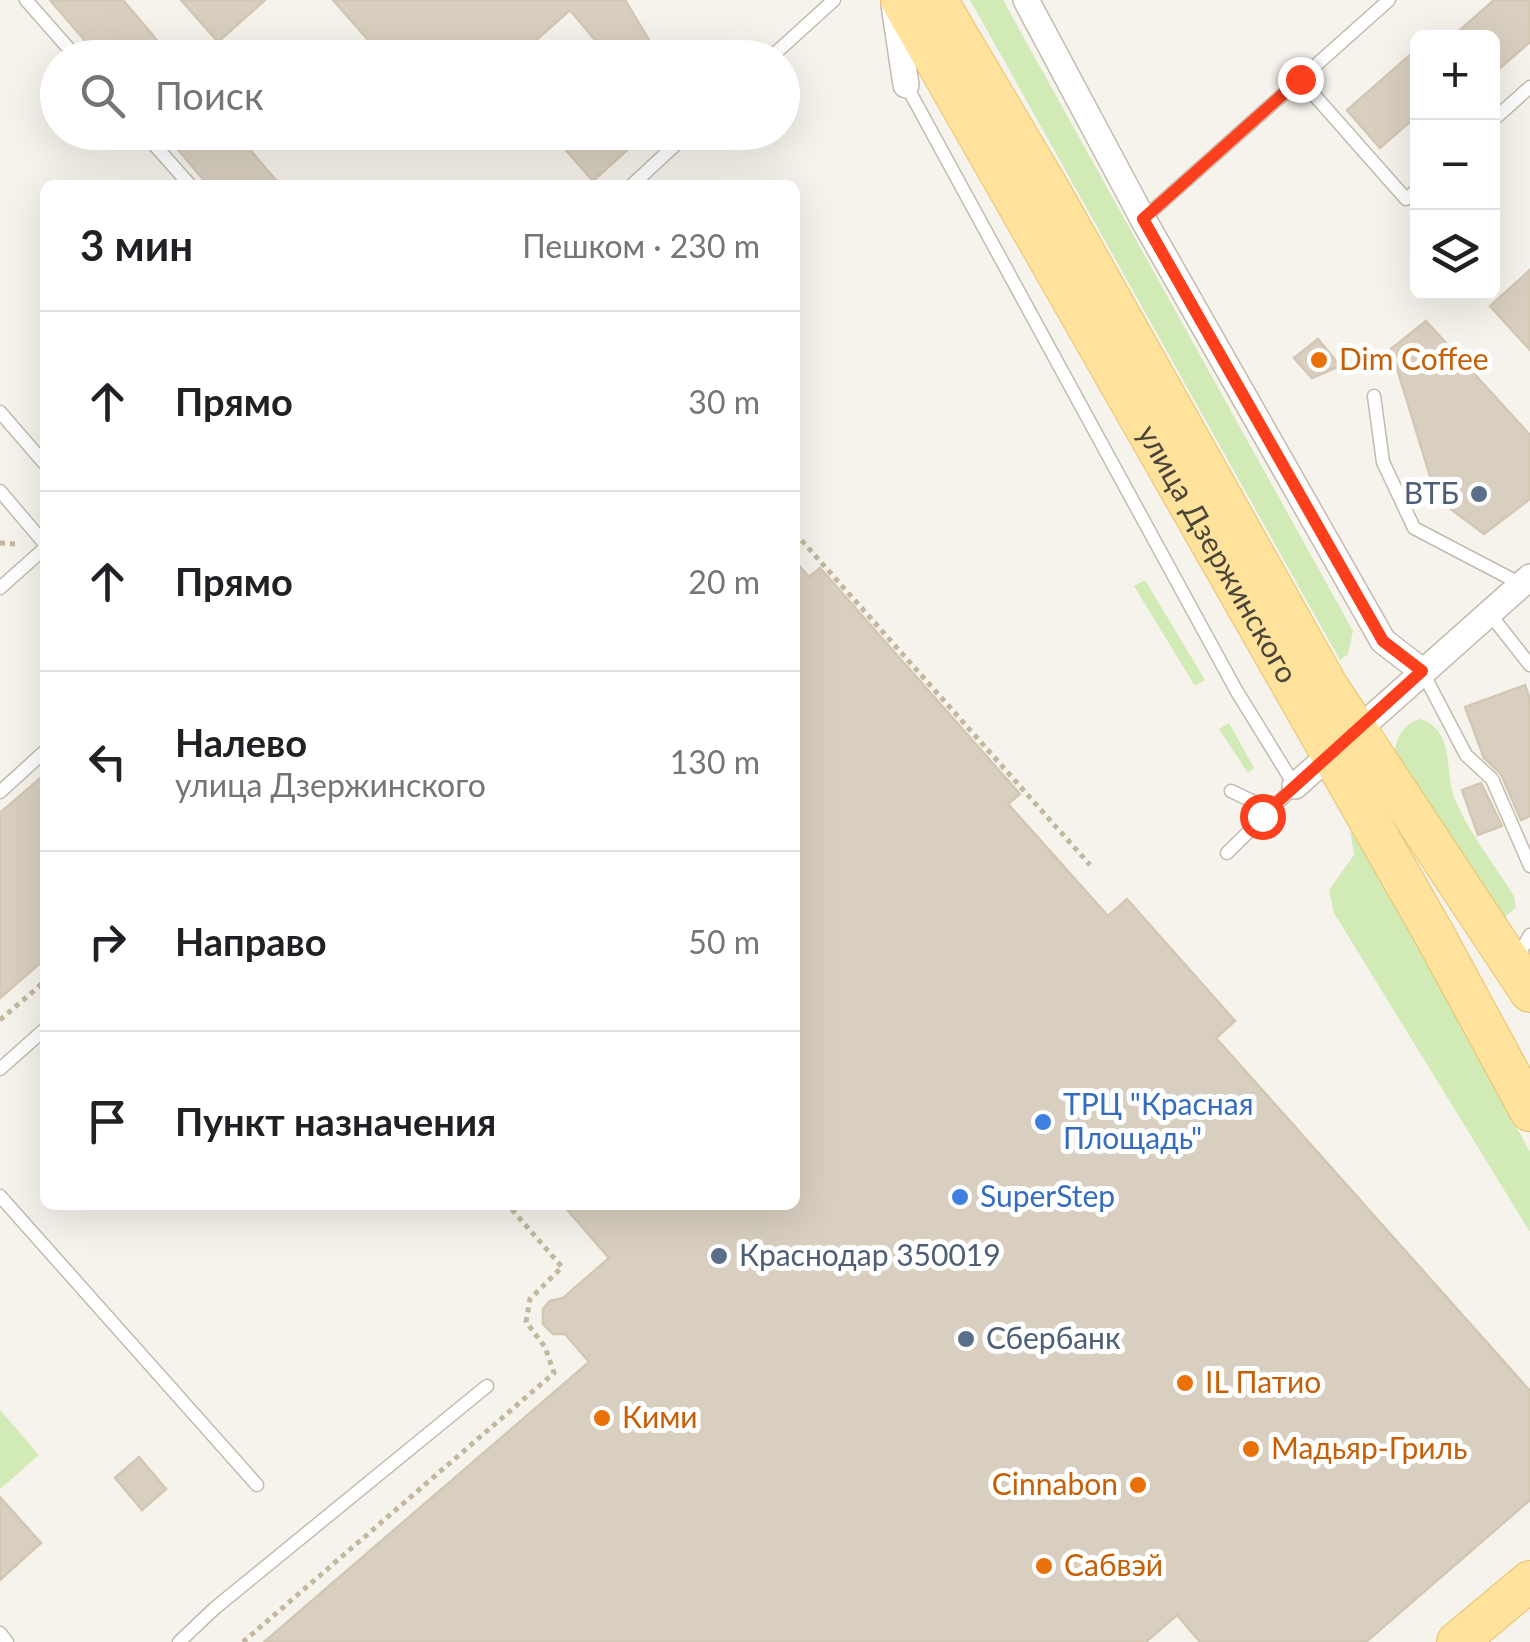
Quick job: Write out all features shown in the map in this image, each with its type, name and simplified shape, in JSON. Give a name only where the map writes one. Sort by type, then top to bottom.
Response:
[{"type":"main road","name":"улица Дзержинского","points":[[897,0],[1342,742],[1524,964]]},
{"type":"main road","name":"улица Дзержинского","points":[[937,0],[1342,742],[1530,1111]]},
{"type":"main road","points":[[1457,1642],[1530,1581]]},
{"type":"main road","points":[[1490,1642],[1530,1611]]},
{"type":"street","points":[[897,0],[906,86]]},
{"type":"street","points":[[1026,0],[1143,219],[1383,641],[1422,671]]},
{"type":"street","points":[[1285,795],[1526,581]]},
{"type":"lane","points":[[26,0],[61,40]]},
{"type":"lane","points":[[790,40],[834,0]]},
{"type":"lane","points":[[1143,219],[1389,0]]},
{"type":"lane","points":[[1300,79],[1406,199],[1410,196]]},
{"type":"lane","points":[[906,86],[1236,690],[1285,795]]},
{"type":"lane","points":[[1493,120],[1530,87]]},
{"type":"lane","points":[[159,150],[186,180]]},
{"type":"lane","points":[[637,180],[669,150]]},
{"type":"lane","points":[[1374,396],[1383,462],[1414,528],[1526,581]]},
{"type":"lane","points":[[0,412],[40,458]]},
{"type":"lane","points":[[0,490],[40,540]]},
{"type":"lane","points":[[0,588],[40,551]]},
{"type":"lane","points":[[1489,613],[1530,665]]},
{"type":"lane","points":[[1422,671],[1466,755],[1492,779],[1530,866]]},
{"type":"lane","points":[[0,792],[40,756]]},
{"type":"lane","points":[[1231,791],[1254,802],[1285,795]]},
{"type":"lane","points":[[1226,853],[1285,795]]},
{"type":"lane","points":[[0,1069],[40,1033]]},
{"type":"lane","points":[[0,1196],[257,1485]]},
{"type":"lane","points":[[180,1642],[245,1583],[486,1386]]},
{"type":"lane","points":[[0,1633],[7,1642]]},
{"type":"path","points":[[800,539],[1090,865]]},
{"type":"path","points":[[0,1020],[40,985]]},
{"type":"path","points":[[243,1642],[554,1374],[545,1347],[526,1322],[530,1299],[562,1266],[512,1210]]},
{"type":"green space","points":[[970,0],[1003,0],[1353,631],[1348,654],[1340,660]]},
{"type":"green space","points":[[1145,580],[1205,680],[1195,686],[1134,586]]},
{"type":"green space","points":[[1420,719],[1431,724],[1443,740],[1453,794],[1514,896],[1516,907],[1504,918],[1394,758],[1401,734]]},
{"type":"green space","points":[[1229,723],[1254,768],[1248,773],[1219,729]]},
{"type":"green space","points":[[1350,830],[1401,913],[1530,1152],[1530,1232],[1334,913],[1329,890],[1354,855]]},
{"type":"green space","points":[[0,1410],[39,1455],[0,1489]]},
{"type":"building","points":[[50,0],[123,0],[157,40],[84,40]]},
{"type":"building","points":[[181,0],[265,0],[220,40]]},
{"type":"building","points":[[333,0],[625,0],[649,40],[595,40],[570,10],[536,40],[368,40]]},
{"type":"building","points":[[1494,0],[1530,0],[1530,42],[1500,68],[1500,30],[1460,30]]},
{"type":"building","points":[[1410,55],[1410,122],[1380,148],[1347,110]]},
{"type":"building","points":[[178,150],[250,150],[276,180],[204,180]]},
{"type":"building","points":[[566,150],[627,150],[594,180]]},
{"type":"building","points":[[1530,270],[1530,350],[1490,306]]},
{"type":"building","points":[[1426,321],[1530,435],[1530,499],[1484,534],[1444,504],[1434,489],[1391,349]]},
{"type":"building","points":[[1318,339],[1340,366],[1312,378],[1294,358]]},
{"type":"building","name":"ТРЦ \"Красная Площадь\"","points":[[800,567],[809,577],[820,568],[1020,794],[1008,804],[1108,916],[1127,899],[1235,1021],[1216,1038],[1530,1391],[1530,1500],[1366,1642],[1200,1642],[1177,1615],[1146,1642],[264,1642],[589,1362],[565,1334],[553,1334],[543,1324],[543,1309],[550,1301],[563,1298],[609,1258],[567,1210],[800,1210]]},
{"type":"building","points":[[1525,685],[1530,700],[1530,816],[1521,820],[1501,774],[1484,758],[1465,707]]},
{"type":"building","points":[[40,778],[40,963],[0,998],[0,813]]},
{"type":"building","points":[[1481,783],[1502,826],[1478,835],[1462,790]]},
{"type":"building","points":[[139,1457],[166,1489],[142,1510],[115,1478]]},
{"type":"building","points":[[0,1497],[41,1543],[0,1580]]},
{"type":"place","name":"Dim Coffee","points":[[1319,360]]},
{"type":"place","name":"ВТБ","points":[[1479,494]]},
{"type":"place","name":"ТРЦ \"Красная Площадь\"","points":[[1043,1122]]},
{"type":"place","name":"SuperStep","points":[[960,1197]]},
{"type":"place","name":"Краснодар 350019","points":[[719,1256]]},
{"type":"place","name":"Сбербанк","points":[[966,1339]]},
{"type":"place","name":"IL Патио","points":[[1185,1383]]},
{"type":"place","name":"Кими","points":[[602,1418]]},
{"type":"place","name":"Мадьяр-Гриль","points":[[1251,1449]]},
{"type":"place","name":"Cinnabon","points":[[1138,1485]]},
{"type":"place","name":"Сабвэй","points":[[1044,1566]]},
{"type":"route","points":[[1262,816],[1422,671],[1383,641],[1143,219],[1300,79]]}]
